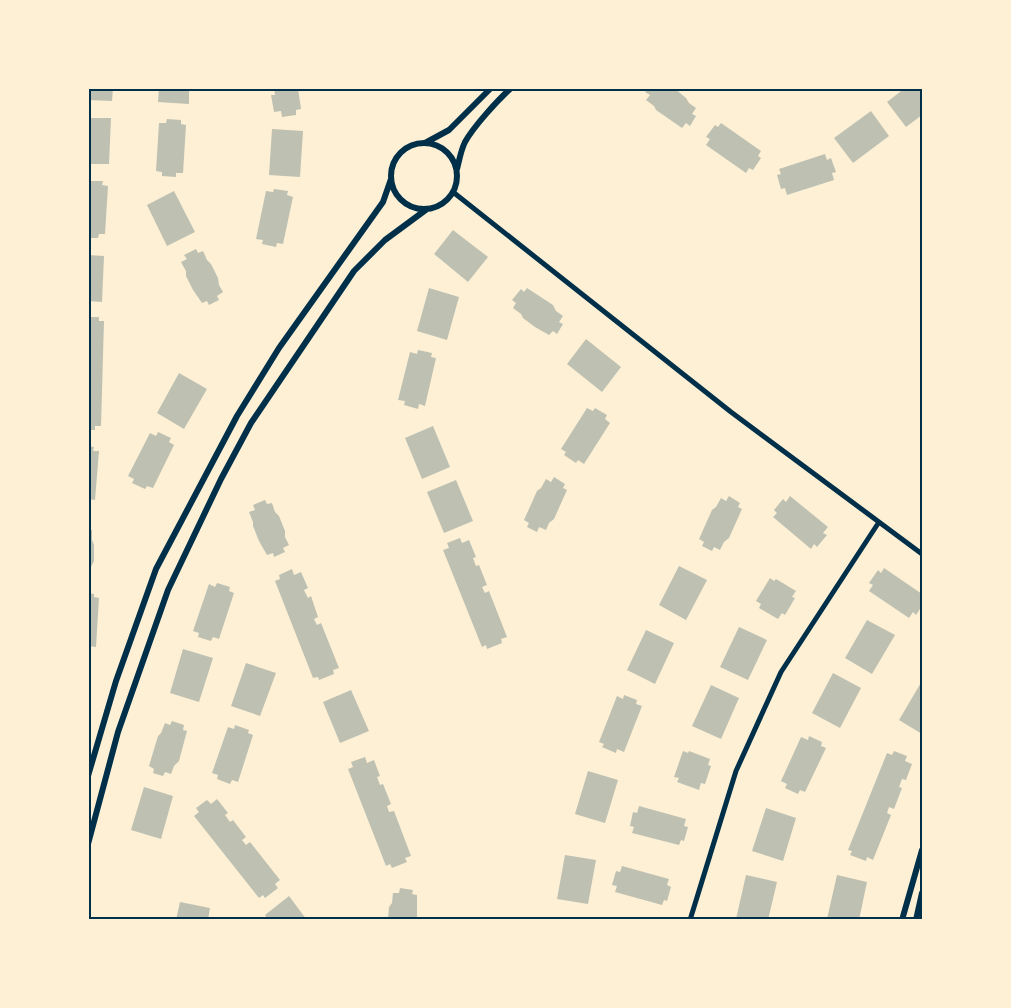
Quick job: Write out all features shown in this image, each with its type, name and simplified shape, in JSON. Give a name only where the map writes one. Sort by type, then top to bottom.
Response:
[{"type":"street","points":[[88,776],[116,681],[156,568],[237,416],[279,348],[383,202],[396,159],[404,150],[413,145],[424,143],[449,130],[491,88]]},
{"type":"street","points":[[88,844],[118,732],[168,590],[221,479],[251,423],[354,271],[385,240],[427,209],[446,201],[453,192],[456,170],[465,143],[511,88]]},
{"type":"street","points":[[424,143],[435,145],[445,151],[452,159],[456,170]]},
{"type":"street","points":[[391,179],[399,197],[407,204],[427,209]]},
{"type":"street","points":[[453,192],[731,412],[922,554]]},
{"type":"street","points":[[690,920],[736,771],[781,672],[879,522]]},
{"type":"street","points":[[902,920],[922,850]]},
{"type":"street","points":[[916,920],[922,893]]},
{"type":"building","points":[[88,88],[113,88],[112,101],[88,100]]},
{"type":"building","points":[[159,88],[189,88],[189,104],[158,102]]},
{"type":"building","points":[[274,88],[298,88],[301,109],[296,110],[296,115],[282,117],[281,111],[274,112],[271,95],[275,95]]},
{"type":"building","points":[[648,88],[674,88],[686,98],[696,108],[692,114],[696,116],[690,126],[686,123],[682,128],[656,110],[646,100],[650,95],[645,92]]},
{"type":"building","points":[[905,88],[922,88],[922,115],[906,127],[887,102]]},
{"type":"building","points":[[871,111],[889,136],[853,163],[834,138]]},
{"type":"building","points":[[88,118],[111,118],[109,164],[88,164]]},
{"type":"building","points":[[167,119],[181,120],[181,124],[186,125],[183,173],[176,173],[176,177],[162,176],[162,172],[156,171],[159,123],[166,123]]},
{"type":"building","points":[[721,123],[761,151],[758,156],[761,158],[753,170],[749,168],[746,173],[706,145],[710,139],[706,137],[715,125],[718,127]]},
{"type":"building","points":[[272,129],[303,131],[300,177],[269,175]]},
{"type":"building","points":[[825,154],[827,160],[831,158],[836,172],[832,173],[834,180],[787,195],[785,188],[781,189],[777,175],[781,174],[779,169]]},
{"type":"building","points":[[88,181],[103,181],[102,185],[108,186],[105,234],[99,234],[98,238],[88,238]]},
{"type":"building","points":[[274,189],[288,191],[287,195],[293,197],[283,244],[277,243],[276,247],[262,244],[263,240],[256,239],[266,191],[273,192]]},
{"type":"building","points":[[174,191],[195,232],[167,246],[147,205]]},
{"type":"building","points":[[453,230],[488,257],[468,282],[434,254]]},
{"type":"building","points":[[196,249],[198,253],[203,251],[223,292],[217,296],[219,300],[209,305],[207,301],[202,303],[193,290],[181,262],[187,259],[184,255]]},
{"type":"building","points":[[88,255],[104,256],[102,302],[88,301]]},
{"type":"building","points":[[429,288],[459,297],[447,340],[417,331]]},
{"type":"building","points":[[527,288],[553,305],[556,311],[563,316],[559,322],[563,324],[557,334],[553,331],[549,335],[535,327],[513,308],[516,303],[512,300],[521,289],[524,292]]},
{"type":"building","points":[[88,317],[99,317],[99,321],[104,321],[101,426],[95,426],[95,430],[88,430]]},
{"type":"building","points":[[586,339],[621,367],[602,392],[567,364]]},
{"type":"building","points":[[418,350],[432,353],[431,357],[436,358],[425,406],[419,404],[418,409],[404,405],[405,401],[398,400],[410,352],[417,354]]},
{"type":"building","points":[[179,373],[207,389],[184,429],[157,413]]},
{"type":"building","points":[[587,408],[593,411],[595,408],[607,415],[605,419],[610,423],[584,464],[578,460],[576,463],[564,455],[566,452],[561,449]]},
{"type":"building","points":[[433,426],[450,467],[422,479],[405,438]]},
{"type":"building","points":[[158,432],[171,438],[169,442],[174,445],[153,488],[147,486],[145,489],[132,483],[134,479],[128,476],[150,433],[156,436]]},
{"type":"building","points":[[88,446],[94,447],[93,451],[99,451],[95,500],[88,499]]},
{"type":"building","points":[[554,477],[565,484],[563,488],[567,490],[554,519],[546,530],[539,527],[537,532],[527,527],[529,523],[524,520],[537,491],[546,479],[551,482]]},
{"type":"building","points":[[456,480],[473,521],[444,533],[427,492]]},
{"type":"building","points":[[729,496],[740,503],[738,507],[742,509],[729,538],[720,550],[714,547],[712,551],[702,546],[704,542],[699,539],[712,510],[721,498],[726,501]]},
{"type":"building","points":[[790,496],[828,527],[823,533],[827,535],[817,547],[814,544],[811,549],[773,517],[777,513],[774,510],[783,499],[786,502]]},
{"type":"building","points":[[265,500],[267,504],[272,503],[279,516],[289,545],[283,548],[285,552],[274,557],[273,553],[267,555],[259,541],[249,512],[255,510],[253,505]]},
{"type":"building","points":[[88,530],[92,530],[94,545],[91,576],[88,576]]},
{"type":"building","points":[[460,538],[462,543],[469,540],[476,557],[473,558],[476,566],[479,565],[487,585],[482,587],[485,593],[489,591],[507,637],[501,639],[502,643],[487,649],[486,645],[482,647],[443,550],[449,548],[447,543]]},
{"type":"building","points":[[679,566],[707,580],[686,620],[659,605]]},
{"type":"building","points":[[884,568],[922,594],[922,606],[916,615],[913,612],[909,618],[869,591],[873,585],[869,583],[878,570],[881,573]]},
{"type":"building","points":[[292,569],[294,575],[301,572],[308,588],[304,590],[308,598],[311,596],[318,617],[314,619],[317,625],[321,623],[339,668],[333,670],[334,674],[319,680],[318,677],[313,678],[275,581],[280,579],[279,575]]},
{"type":"building","points":[[770,578],[796,591],[792,597],[795,598],[785,615],[782,613],[778,619],[759,608],[761,604],[756,601]]},
{"type":"building","points":[[217,583],[230,587],[229,591],[234,593],[219,639],[213,637],[211,641],[198,637],[199,633],[193,631],[209,584],[215,587]]},
{"type":"building","points":[[88,593],[99,598],[96,647],[88,646]]},
{"type":"building","points":[[867,620],[895,635],[872,674],[845,658]]},
{"type":"building","points":[[739,627],[767,640],[748,680],[720,667]]},
{"type":"building","points":[[646,630],[674,643],[655,684],[627,670]]},
{"type":"building","points":[[183,649],[213,658],[199,702],[170,693]]},
{"type":"building","points":[[246,663],[276,673],[260,716],[231,706]]},
{"type":"building","points":[[833,673],[861,688],[840,728],[812,713]]},
{"type":"building","points":[[922,681],[922,734],[899,720]]},
{"type":"building","points":[[711,685],[739,698],[721,739],[692,726]]},
{"type":"building","points":[[351,690],[369,731],[340,743],[323,702]]},
{"type":"building","points":[[624,695],[637,700],[636,704],[642,706],[624,752],[617,749],[616,753],[602,747],[604,744],[599,742],[617,696],[623,699]]},
{"type":"building","points":[[172,721],[184,725],[183,730],[187,731],[179,761],[171,774],[165,772],[163,776],[153,773],[154,769],[149,766],[158,736],[165,723],[170,725]]},
{"type":"building","points":[[235,725],[249,730],[248,733],[253,735],[238,782],[232,780],[230,784],[217,779],[218,775],[212,773],[228,727],[234,729]]},
{"type":"building","points":[[809,736],[822,742],[821,746],[826,748],[805,792],[800,790],[798,794],[785,788],[787,784],[781,781],[801,737],[808,740]]},
{"type":"building","points":[[683,751],[710,759],[708,765],[711,766],[705,784],[701,783],[699,790],[677,782],[679,778],[674,777]]},
{"type":"building","points":[[894,751],[907,756],[905,761],[912,764],[906,780],[902,779],[899,787],[902,788],[894,809],[889,807],[887,813],[891,815],[873,860],[867,857],[866,861],[850,855],[852,851],[848,850],[887,753],[892,755]]},
{"type":"building","points":[[365,757],[367,763],[374,760],[380,776],[377,777],[380,785],[383,784],[391,804],[387,806],[389,812],[394,811],[411,856],[405,858],[407,862],[392,868],[390,864],[386,866],[348,769],[353,767],[351,762]]},
{"type":"building","points":[[588,771],[618,780],[605,823],[575,814]]},
{"type":"building","points":[[144,787],[173,796],[161,839],[131,830]]},
{"type":"building","points":[[217,799],[228,813],[225,815],[230,822],[233,820],[246,837],[242,840],[246,845],[250,842],[280,880],[275,884],[278,888],[265,898],[263,895],[259,898],[194,816],[199,812],[196,808],[207,800],[211,804]]},
{"type":"building","points":[[639,806],[686,819],[684,826],[688,827],[684,841],[681,840],[679,845],[632,833],[634,827],[630,826],[633,812],[637,813]]},
{"type":"building","points":[[766,808],[796,818],[783,861],[752,851]]},
{"type":"building","points":[[565,855],[596,860],[588,904],[557,899]]},
{"type":"building","points":[[622,866],[669,879],[667,885],[671,887],[667,901],[664,900],[662,905],[615,892],[617,886],[612,885],[616,871],[620,872]]},
{"type":"building","points":[[746,875],[777,882],[768,920],[736,919]]},
{"type":"building","points":[[837,875],[867,882],[859,920],[827,919]]},
{"type":"building","points":[[400,888],[413,890],[412,894],[417,895],[417,920],[388,920],[393,893],[399,893]]},
{"type":"building","points":[[289,896],[307,920],[268,920],[265,915]]},
{"type":"building","points":[[180,902],[210,908],[208,920],[176,920]]}]
